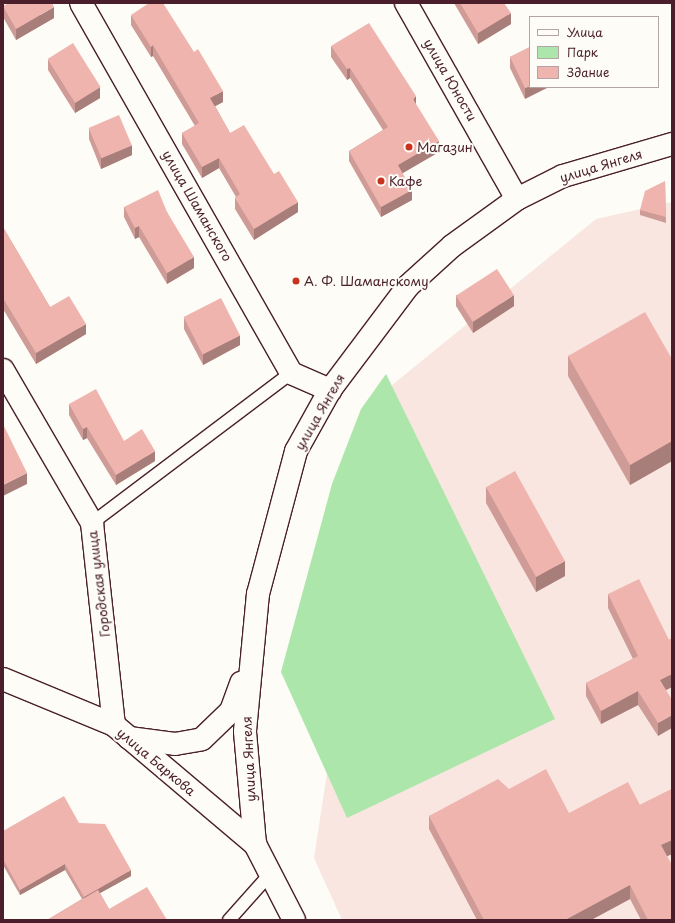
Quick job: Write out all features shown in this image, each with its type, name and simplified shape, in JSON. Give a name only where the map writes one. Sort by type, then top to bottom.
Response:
[{"type":"street","name":"улица Шаманского","points":[[81,3],[291,373]]},
{"type":"street","name":"улица Юности","points":[[406,3],[517,198]]},
{"type":"street","name":"улица Янгеля","points":[[294,920],[255,844],[245,730],[250,659],[258,594],[296,451],[330,390],[408,286],[452,246],[517,198],[563,176],[672,144]]},
{"type":"street","name":"Городская улица","points":[[3,370],[92,523],[121,732]]},
{"type":"street","points":[[291,373],[330,390]]},
{"type":"street","points":[[121,732],[175,744],[202,739],[231,711],[250,659]]},
{"type":"street","name":"улица Баркова","points":[[3,679],[121,732],[255,844]]},
{"type":"lane","points":[[92,523],[291,373]]},
{"type":"lane","points":[[229,920],[270,874]]},
{"type":"shaded area","points":[[672,202],[672,920],[342,920],[314,858],[386,390],[596,219]]},
{"type":"green space","points":[[386,374],[555,719],[347,818],[281,672],[332,484],[361,409]]},
{"type":"building","points":[[9,3],[52,3],[54,7],[16,29],[3,6]]},
{"type":"building","points":[[149,3],[163,3],[194,52],[198,49],[223,91],[210,98],[230,133],[244,125],[274,174],[279,171],[298,202],[254,229],[235,198],[240,194],[219,158],[202,167],[182,133],[199,123],[153,45],[151,47],[131,15]]},
{"type":"building","points":[[460,3],[504,3],[511,13],[478,33]]},
{"type":"building","points":[[369,23],[416,96],[413,99],[439,141],[398,165],[412,190],[381,207],[349,151],[388,127],[350,68],[347,69],[331,46]]},
{"type":"building","points":[[73,43],[101,87],[75,103],[48,59]]},
{"type":"building","points":[[529,48],[529,86],[525,88],[510,57]]},
{"type":"building","points":[[119,115],[132,145],[102,158],[89,128]]},
{"type":"building","points":[[665,181],[666,217],[640,210],[645,191]]},
{"type":"building","points":[[158,190],[167,212],[194,257],[167,273],[139,226],[135,228],[124,207]]},
{"type":"building","points":[[3,227],[50,307],[69,296],[86,324],[36,353],[3,298]]},
{"type":"building","points":[[497,269],[514,295],[473,322],[456,296]]},
{"type":"building","points":[[221,298],[240,335],[203,354],[184,317]]},
{"type":"building","points":[[645,312],[672,359],[672,441],[630,465],[568,356]]},
{"type":"building","points":[[96,389],[124,441],[142,429],[155,451],[116,475],[87,427],[83,429],[69,404]]},
{"type":"building","points":[[3,426],[27,473],[3,485]]},
{"type":"building","points":[[515,471],[565,561],[536,577],[486,487]]},
{"type":"building","points":[[639,579],[669,640],[672,638],[672,674],[660,680],[672,700],[672,715],[658,723],[638,691],[601,711],[586,683],[638,656],[608,594]]},
{"type":"building","points":[[546,769],[569,813],[628,782],[640,805],[672,789],[672,840],[661,845],[672,865],[672,920],[648,920],[630,885],[565,920],[484,920],[429,816],[498,779],[509,789]]},
{"type":"building","points":[[64,796],[79,823],[105,824],[131,870],[84,897],[65,864],[20,890],[3,859],[3,831]]},
{"type":"building","points":[[147,887],[167,920],[47,920],[98,890],[109,909]]},
{"type":"place","name":"Магазин","points":[[409,147]]},
{"type":"place","name":"Кафе","points":[[381,181]]},
{"type":"place","name":"А. Ф. Шаманскому","points":[[296,281]]}]
